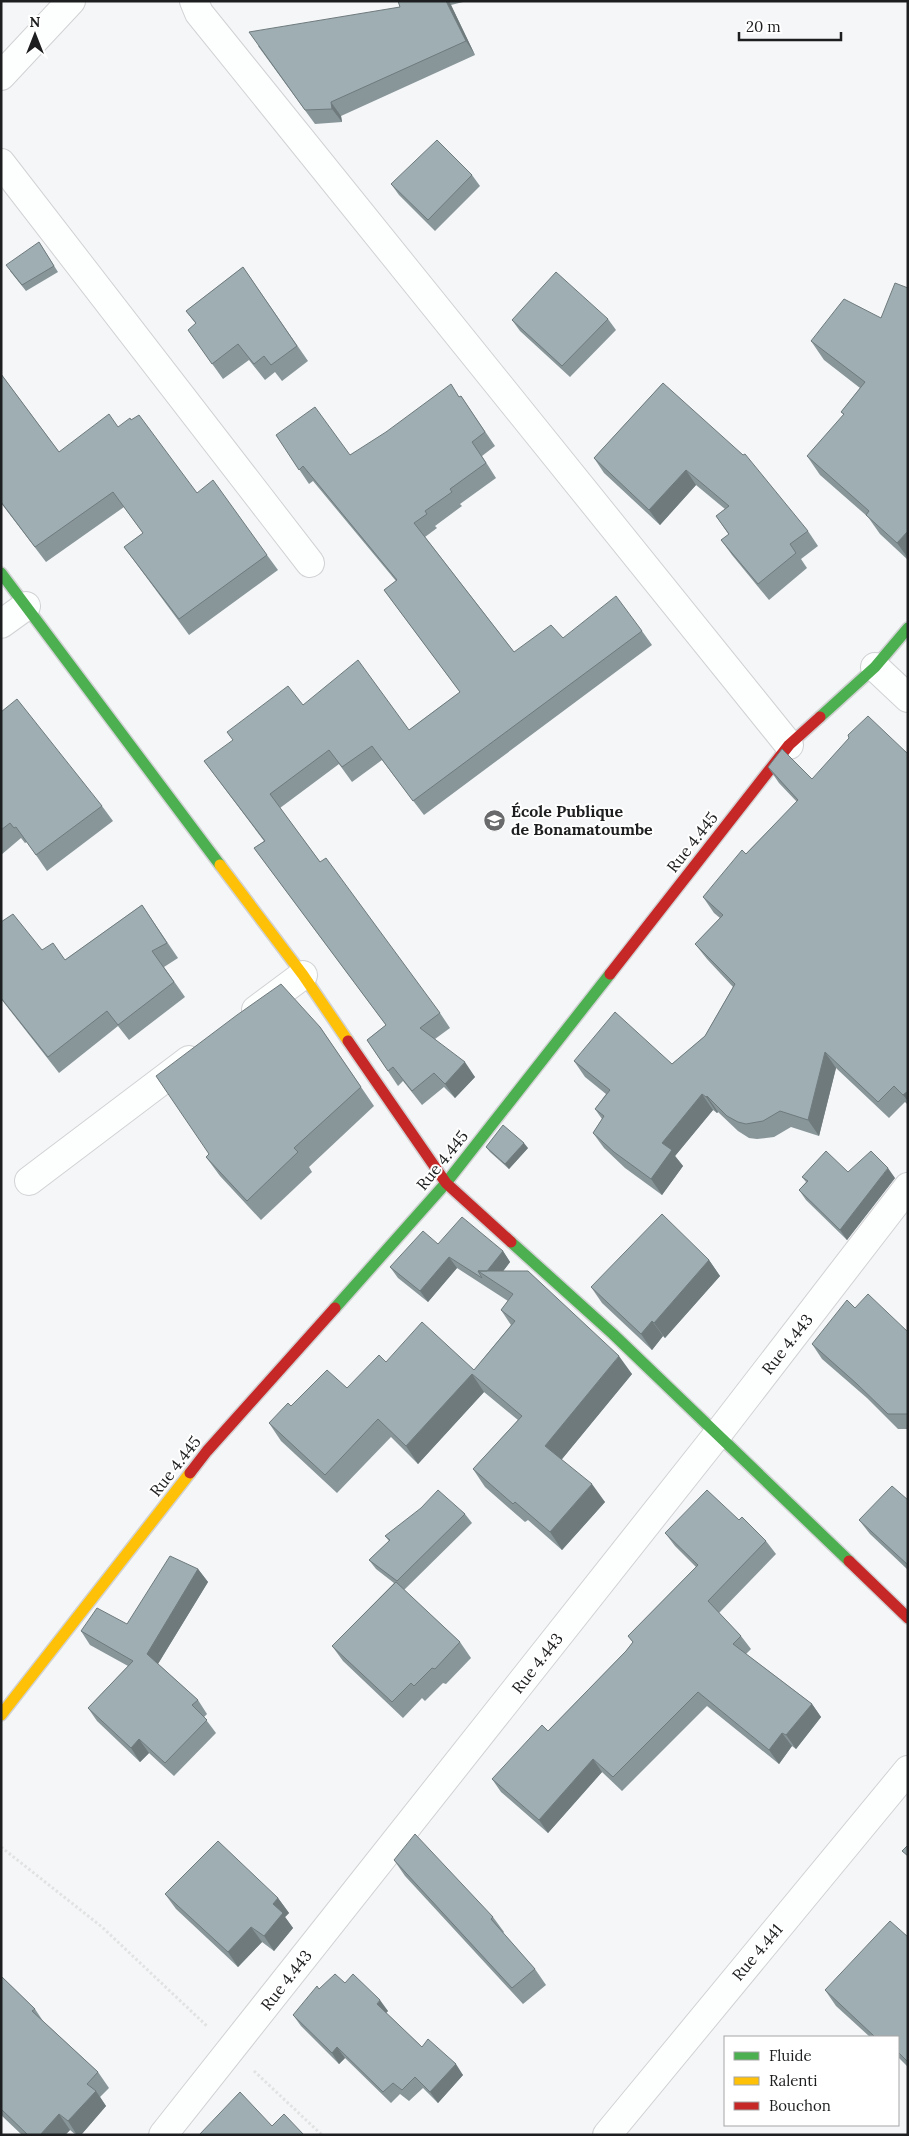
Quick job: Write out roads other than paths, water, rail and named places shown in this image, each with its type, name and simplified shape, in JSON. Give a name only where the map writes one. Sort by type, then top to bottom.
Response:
[{"type":"street","points":[[1,76],[71,1]]},
{"type":"street","points":[[194,1],[205,20],[789,745]]},
{"type":"street","points":[[1,163],[310,563]]},
{"type":"street","points":[[1,573],[302,975],[446,1183],[613,1334],[908,1618]]},
{"type":"street","points":[[1,624],[26,606]]},
{"type":"street","name":"Rue 4.445","points":[[1,1715],[207,1451],[446,1183],[789,745],[875,667],[908,628]]},
{"type":"street","points":[[875,667],[908,698]]},
{"type":"street","points":[[240,1022],[302,975]]},
{"type":"street","points":[[29,1181],[209,1045]]},
{"type":"street","name":"Rue 4.443","points":[[163,2135],[717,1435],[908,1187]]},
{"type":"street","name":"Rue 4.441","points":[[607,2135],[908,1770]]},
{"type":"place","name":"École Publique de Bonamatoumbe","points":[[495,820]]}]
